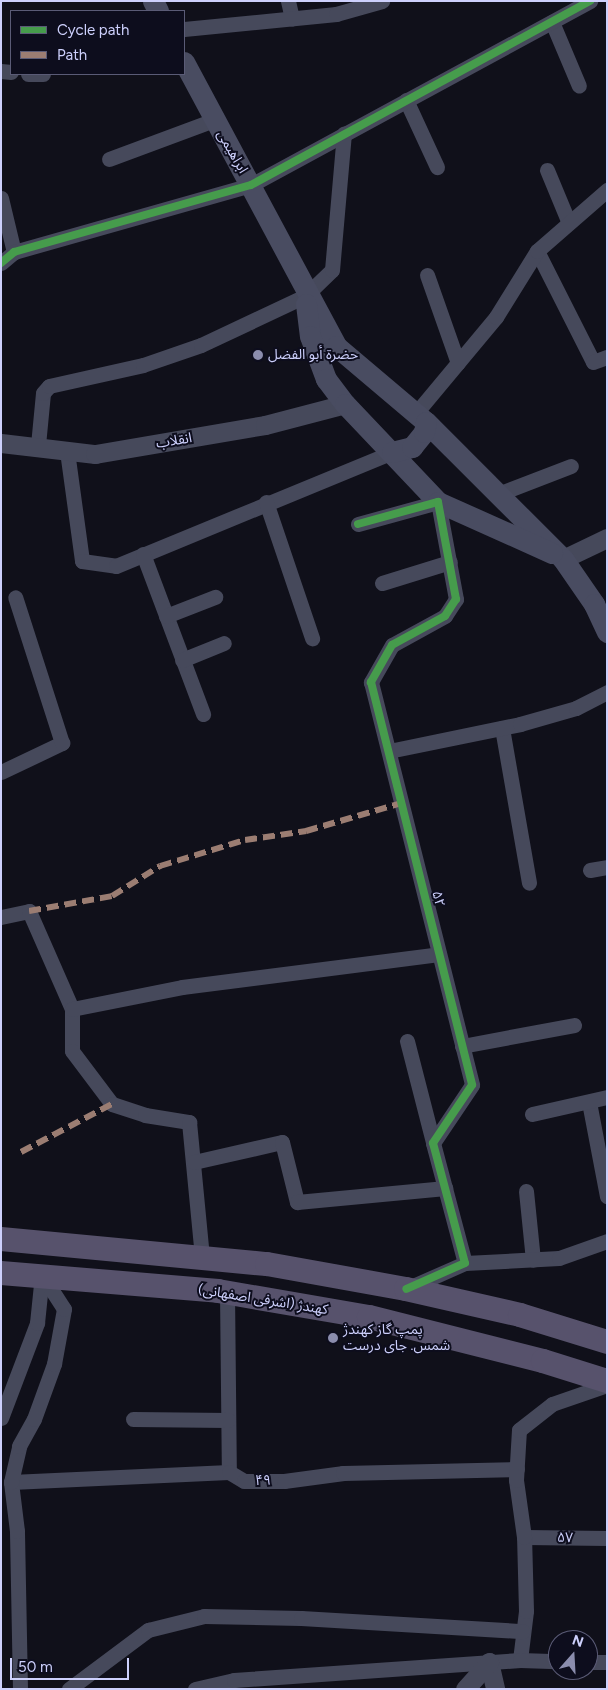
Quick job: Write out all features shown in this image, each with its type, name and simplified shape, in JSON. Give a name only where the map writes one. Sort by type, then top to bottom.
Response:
[{"type":"main road","name":"ابراهیمی","points":[[185,64],[290,256],[306,296]]},
{"type":"main road","points":[[306,296],[317,359],[345,404],[438,502],[563,559]]},
{"type":"main road","points":[[306,296],[340,352],[421,417],[563,559],[600,603],[607,632]]},
{"type":"main road","points":[[392,452],[412,447],[424,432],[421,417]]},
{"type":"main road","points":[[1,1239],[267,1264],[406,1288],[520,1315],[607,1342]]},
{"type":"main road","name":"کهندژ (اشرفی اصفهانی)","points":[[1,1273],[227,1292],[369,1317],[543,1361],[607,1381]]},
{"type":"street","points":[[288,1],[292,19]]},
{"type":"street","points":[[185,29],[336,14],[382,1]]},
{"type":"street","points":[[1,263],[14,252],[251,185],[590,1]]},
{"type":"street","points":[[552,22],[579,86]]},
{"type":"street","points":[[406,100],[437,167]]},
{"type":"street","points":[[109,158],[214,120]]},
{"type":"street","points":[[38,445],[43,393],[49,386],[143,365],[184,351],[306,296],[335,264],[344,134]]},
{"type":"street","points":[[547,170],[569,223]]},
{"type":"street","points":[[421,417],[458,363],[496,317],[537,251],[607,190]]},
{"type":"street","points":[[1,198],[14,252]]},
{"type":"street","points":[[537,251],[593,362],[607,357]]},
{"type":"street","points":[[427,275],[458,363]]},
{"type":"street","name":"انقلاب","points":[[1,443],[38,445],[95,454],[226,433],[345,404]]},
{"type":"street","points":[[67,451],[82,561],[116,566],[266,502],[392,452]]},
{"type":"street","points":[[498,494],[571,466]]},
{"type":"street","points":[[266,502],[312,638]]},
{"type":"street","points":[[358,524],[438,502]]},
{"type":"street","name":"۵۲","points":[[434,1142],[472,1085],[372,682],[392,645],[446,616],[456,599],[438,502]]},
{"type":"street","points":[[563,559],[607,538]]},
{"type":"street","points":[[142,554],[203,714]]},
{"type":"street","points":[[382,583],[450,562]]},
{"type":"street","points":[[1,772],[62,743],[15,597]]},
{"type":"street","points":[[166,616],[215,597]]},
{"type":"street","points":[[182,660],[224,643]]},
{"type":"street","points":[[389,751],[502,728],[576,708],[607,692]]},
{"type":"street","points":[[502,728],[529,883]]},
{"type":"street","points":[[590,870],[607,867]]},
{"type":"street","points":[[1,917],[29,911],[72,1009],[72,1051],[112,1104],[145,1116],[189,1122],[202,1258]]},
{"type":"street","points":[[72,1009],[182,987],[439,954]]},
{"type":"street","points":[[462,1046],[574,1025]]},
{"type":"street","points":[[407,1041],[465,1263]]},
{"type":"street","points":[[532,1114],[607,1097]]},
{"type":"street","points":[[590,1102],[606,1190]]},
{"type":"street","points":[[194,1162],[282,1142],[296,1202],[445,1188]]},
{"type":"street","points":[[526,1191],[533,1260]]},
{"type":"street","points":[[406,1288],[465,1263],[559,1258],[607,1241]]},
{"type":"street","points":[[1,1418],[37,1323],[42,1275]]},
{"type":"street","points":[[20,1689],[17,1531],[11,1482],[19,1446],[34,1419],[54,1364],[64,1309],[42,1275]]},
{"type":"street","points":[[227,1292],[229,1472]]},
{"type":"street","points":[[520,1660],[524,1631],[524,1537],[517,1469],[519,1430],[552,1404],[607,1385]]},
{"type":"street","points":[[133,1419],[228,1420]]},
{"type":"street","name":"۴۹","points":[[11,1482],[229,1472],[244,1481],[284,1481],[344,1473],[517,1469]]},
{"type":"street","name":"۵۷","points":[[524,1537],[607,1538]]},
{"type":"street","points":[[69,1689],[148,1630],[204,1616],[301,1618],[524,1631]]},
{"type":"street","points":[[195,1689],[234,1680],[520,1660],[548,1661]]},
{"type":"street","points":[[465,1689],[489,1662]]},
{"type":"street","points":[[489,1662],[495,1689]]},
{"type":"marked path","points":[[29,911],[112,896],[160,866],[245,840],[306,831],[402,803]]},
{"type":"marked path","points":[[21,1152],[112,1104]]},
{"type":"cycle path","points":[[1,263],[14,252],[251,185],[590,1]]},
{"type":"cycle path","points":[[358,524],[438,502],[456,599],[445,616],[392,645],[371,682],[472,1085],[433,1143],[465,1263],[406,1289]]},
{"type":"place","name":"حضرة أبو الفضل","points":[[258,355]]},
{"type":"place","name":"پمپ گاز کهندژ شمس. جای درست","points":[[333,1338]]}]
